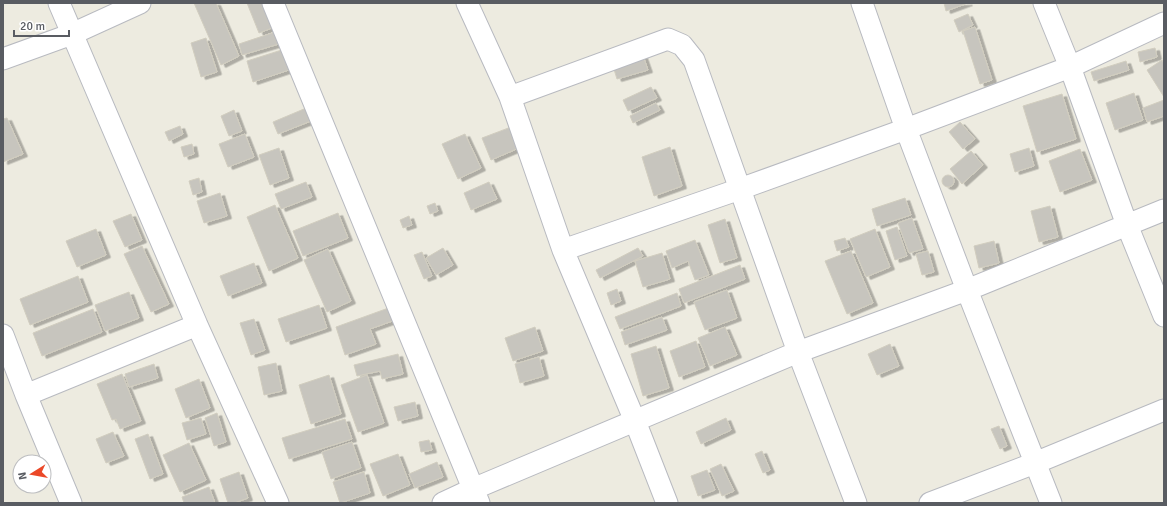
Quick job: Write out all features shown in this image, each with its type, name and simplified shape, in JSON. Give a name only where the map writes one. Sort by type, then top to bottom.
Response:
[{"type":"street","points":[[59,3],[197,325],[278,503]]},
{"type":"street","points":[[3,59],[72,34],[140,3]]},
{"type":"street","points":[[273,3],[476,496]]},
{"type":"street","points":[[467,3],[510,98],[563,250],[635,421],[667,503]]},
{"type":"street","points":[[862,3],[906,129],[967,290],[1051,503]]},
{"type":"street","points":[[1044,3],[1070,67],[1127,226],[1164,316]]},
{"type":"street","points":[[563,250],[740,189],[906,129],[1070,67],[1164,23]]},
{"type":"street","points":[[510,98],[668,39],[682,45],[694,60],[798,352],[856,503]]},
{"type":"street","points":[[443,503],[476,496],[635,421],[798,352],[967,290],[1164,210]]},
{"type":"street","points":[[26,395],[197,325]]},
{"type":"street","points":[[3,335],[71,503]]},
{"type":"street","points":[[930,503],[1035,463],[1164,410]]},
{"type":"building","points":[[194,3],[216,3],[239,56],[221,65]]},
{"type":"building","points":[[247,3],[268,3],[277,26],[259,33]]},
{"type":"building","points":[[944,3],[968,3],[946,11]]},
{"type":"building","points":[[968,14],[973,25],[959,32],[954,20]]},
{"type":"building","points":[[975,27],[992,80],[980,84],[963,31]]},
{"type":"building","points":[[278,31],[282,43],[242,55],[239,44]]},
{"type":"building","points":[[206,38],[217,72],[201,77],[191,43]]},
{"type":"building","points":[[288,48],[295,68],[253,82],[247,61]]},
{"type":"building","points":[[1155,48],[1157,57],[1140,62],[1138,52]]},
{"type":"building","points":[[642,53],[648,70],[617,79],[612,63]]},
{"type":"building","points":[[1162,60],[1164,64],[1164,97],[1147,70]]},
{"type":"building","points":[[1126,61],[1129,70],[1094,81],[1091,72]]},
{"type":"building","points":[[651,87],[657,98],[628,111],[623,100]]},
{"type":"building","points":[[1134,93],[1143,120],[1115,130],[1106,103]]},
{"type":"building","points":[[1062,94],[1076,139],[1037,152],[1023,106]]},
{"type":"building","points":[[1164,100],[1164,116],[1147,122],[1143,108]]},
{"type":"building","points":[[656,103],[660,110],[633,123],[630,116]]},
{"type":"building","points":[[311,106],[316,119],[278,134],[273,122]]},
{"type":"building","points":[[234,110],[242,131],[229,136],[221,116]]},
{"type":"building","points":[[7,118],[23,154],[3,162],[3,119]]},
{"type":"building","points":[[960,122],[975,139],[963,149],[949,132]]},
{"type":"building","points":[[180,126],[183,134],[169,141],[165,132]]},
{"type":"building","points":[[511,127],[519,148],[491,160],[482,138]]},
{"type":"building","points":[[245,134],[254,157],[228,167],[219,144]]},
{"type":"building","points":[[465,134],[481,168],[458,179],[442,144]]},
{"type":"building","points":[[192,144],[194,154],[184,157],[181,147]]},
{"type":"building","points":[[670,147],[682,186],[654,196],[642,157]]},
{"type":"building","points":[[279,148],[289,178],[270,185],[259,155]]},
{"type":"building","points":[[1029,148],[1034,166],[1015,172],[1010,154]]},
{"type":"building","points":[[1080,149],[1092,180],[1060,192],[1049,161]]},
{"type":"building","points":[[971,151],[983,165],[962,184],[950,169]]},
{"type":"building","points":[[950,175],[953,176],[953,186],[946,187],[943,186],[942,179],[943,176]]},
{"type":"building","points":[[199,178],[202,192],[193,195],[189,181]]},
{"type":"building","points":[[306,182],[312,197],[281,209],[275,194]]},
{"type":"building","points":[[489,182],[497,199],[471,210],[464,193]]},
{"type":"building","points":[[220,193],[227,216],[204,223],[197,201]]},
{"type":"building","points":[[905,198],[911,215],[877,226],[872,209]]},
{"type":"building","points":[[435,203],[438,211],[430,214],[427,206]]},
{"type":"building","points":[[275,205],[298,258],[269,271],[247,217]]},
{"type":"building","points":[[1050,206],[1058,237],[1039,242],[1031,211]]},
{"type":"building","points":[[338,213],[348,238],[303,256],[293,231]]},
{"type":"building","points":[[131,214],[142,240],[125,247],[113,221]]},
{"type":"building","points":[[409,216],[412,225],[403,228],[400,220]]},
{"type":"building","points":[[912,218],[923,249],[909,253],[898,223]]},
{"type":"building","points":[[725,219],[737,258],[720,263],[708,225]]},
{"type":"building","points":[[897,227],[907,256],[895,260],[886,231]]},
{"type":"building","points":[[96,229],[106,255],[77,267],[66,241]]},
{"type":"building","points":[[875,229],[890,267],[866,277],[850,239]]},
{"type":"building","points":[[845,238],[849,247],[837,251],[834,241]]},
{"type":"building","points":[[695,240],[709,275],[695,280],[688,261],[672,268],[666,251]]},
{"type":"building","points":[[994,241],[999,263],[979,268],[974,246]]},
{"type":"building","points":[[142,246],[169,304],[151,312],[124,254]]},
{"type":"building","points":[[443,248],[453,265],[436,275],[426,258]]},
{"type":"building","points":[[638,248],[643,256],[600,278],[596,270]]},
{"type":"building","points":[[328,249],[351,301],[327,312],[304,260]]},
{"type":"building","points":[[851,251],[873,303],[847,314],[825,261]]},
{"type":"building","points":[[928,251],[934,272],[922,275],[916,254]]},
{"type":"building","points":[[422,252],[432,276],[424,279],[414,255]]},
{"type":"building","points":[[662,253],[670,279],[643,287],[635,261]]},
{"type":"building","points":[[254,263],[262,283],[228,296],[220,276]]},
{"type":"building","points":[[740,265],[745,279],[684,303],[679,289]]},
{"type":"building","points":[[78,276],[88,302],[30,325],[20,299]]},
{"type":"building","points":[[617,289],[621,301],[611,305],[607,293]]},
{"type":"building","points":[[727,290],[737,318],[705,330],[694,302]]},
{"type":"building","points":[[129,292],[139,318],[105,331],[95,305]]},
{"type":"building","points":[[677,293],[681,306],[620,329],[615,317]]},
{"type":"building","points":[[319,305],[327,328],[286,342],[278,319]]},
{"type":"building","points":[[394,306],[398,319],[370,329],[376,344],[345,355],[336,327]]},
{"type":"building","points":[[93,309],[102,332],[42,356],[33,333]]},
{"type":"building","points":[[662,317],[667,330],[625,345],[621,332]]},
{"type":"building","points":[[254,319],[265,350],[251,355],[240,323]]},
{"type":"building","points":[[535,327],[543,351],[513,361],[505,338]]},
{"type":"building","points":[[725,327],[737,355],[710,366],[698,338]]},
{"type":"building","points":[[696,341],[705,367],[679,377],[670,351]]},
{"type":"building","points":[[890,344],[899,366],[877,375],[868,354]]},
{"type":"building","points":[[656,346],[669,388],[643,396],[631,354]]},
{"type":"building","points":[[398,354],[403,374],[382,379],[380,371],[357,376],[354,365]]},
{"type":"building","points":[[539,357],[544,376],[520,383],[515,364]]},
{"type":"building","points":[[276,363],[282,391],[264,395],[258,367]]},
{"type":"building","points":[[154,364],[158,378],[129,387],[125,374]]},
{"type":"building","points":[[122,374],[141,421],[120,429],[116,419],[112,420],[97,384]]},
{"type":"building","points":[[329,375],[341,414],[311,424],[299,385]]},
{"type":"building","points":[[367,375],[384,423],[358,432],[341,385]]},
{"type":"building","points":[[199,379],[210,408],[186,418],[175,389]]},
{"type":"building","points":[[415,402],[418,416],[398,421],[394,407]]},
{"type":"building","points":[[217,413],[226,442],[214,446],[205,418]]},
{"type":"building","points":[[201,418],[206,434],[187,440],[182,423]]},
{"type":"building","points":[[726,418],[731,430],[701,444],[696,432]]},
{"type":"building","points":[[345,419],[352,439],[289,459],[282,438]]},
{"type":"building","points":[[999,426],[1007,446],[1000,449],[991,429]]},
{"type":"building","points":[[113,432],[124,456],[106,463],[96,439]]},
{"type":"building","points":[[148,434],[163,474],[150,479],[135,439]]},
{"type":"building","points":[[429,440],[432,450],[421,452],[419,442]]},
{"type":"building","points":[[352,442],[361,468],[331,479],[322,452]]},
{"type":"building","points":[[189,443],[206,480],[180,492],[163,455]]},
{"type":"building","points":[[762,451],[770,470],[763,473],[755,454]]},
{"type":"building","points":[[398,454],[410,485],[383,496],[370,464]]},
{"type":"building","points":[[437,462],[443,477],[415,488],[409,474]]},
{"type":"building","points":[[721,464],[734,491],[722,496],[710,469]]},
{"type":"building","points":[[707,470],[715,490],[698,496],[691,476]]},
{"type":"building","points":[[239,472],[248,498],[234,503],[228,503],[220,479]]},
{"type":"building","points":[[364,472],[370,493],[340,503],[333,482]]},
{"type":"building","points":[[209,487],[215,503],[184,503],[182,497]]}]
